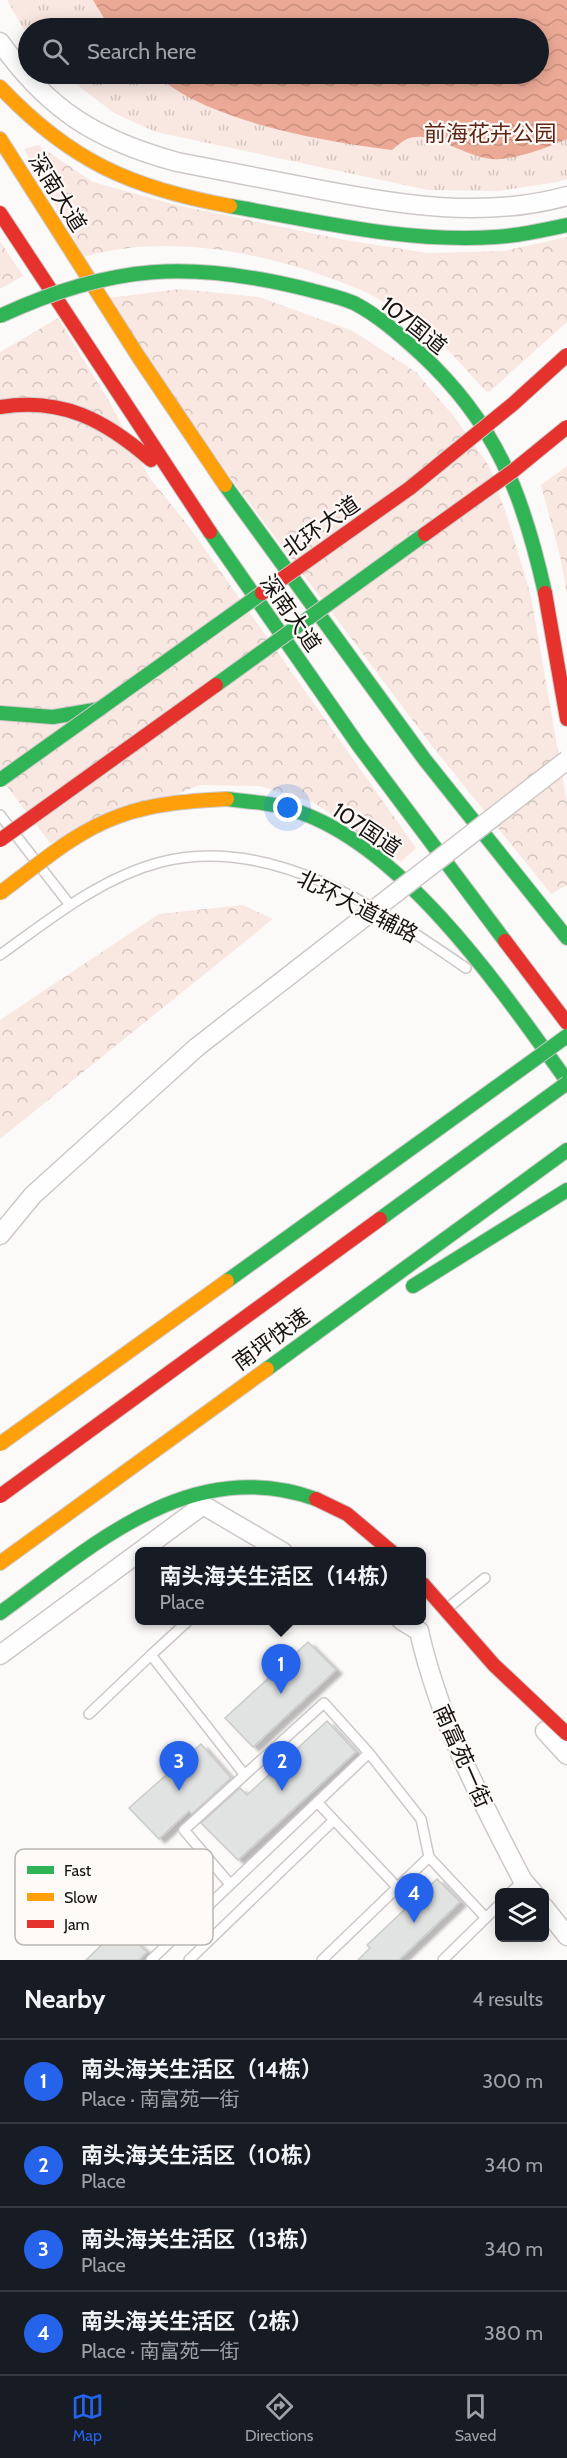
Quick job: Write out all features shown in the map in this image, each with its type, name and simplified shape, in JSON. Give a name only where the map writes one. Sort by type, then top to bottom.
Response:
[{"type":"main road","points":[[0,87],[28,117],[53,138],[81,156],[119,176],[186,196],[374,231],[421,237],[482,239],[537,234],[567,225]]},
{"type":"main road","name":"深南大道","points":[[0,139],[203,455],[424,760],[567,938]]},
{"type":"main road","name":"深南大道","points":[[0,213],[175,482],[359,746],[567,1023]]},
{"type":"main road","name":"107国道","points":[[0,316],[53,291],[96,279],[152,270],[218,270],[250,274],[342,299],[379,319],[446,378],[473,410],[502,459],[524,512],[538,555],[567,719]]},
{"type":"main road","name":"北环大道","points":[[0,780],[410,488],[513,404],[567,355]]},
{"type":"main road","points":[[0,407],[38,404],[66,408],[94,418],[138,447],[175,482]]},
{"type":"main road","points":[[0,840],[513,471],[567,428]]},
{"type":"main road","points":[[0,713],[53,717],[100,709]]},
{"type":"main road","name":"107国道","points":[[0,893],[103,823],[157,805],[227,799],[269,804],[306,814],[374,855],[400,877],[478,963],[567,1082]]},
{"type":"main road","points":[[0,1444],[567,1036]]},
{"type":"main road","points":[[558,1069],[567,1090]]},
{"type":"main road","name":"南坪快速","points":[[0,1496],[567,1082]]},
{"type":"main road","name":"南坪快速","points":[[0,1563],[567,1150]]},
{"type":"main road","points":[[399,1294],[567,1190]]},
{"type":"main road","points":[[253,1379],[359,1319]]},
{"type":"main road","points":[[0,1613],[114,1530],[154,1508],[200,1491],[243,1487],[287,1490],[332,1505],[370,1531],[388,1547]]},
{"type":"main road","points":[[426,1588],[494,1665],[567,1734]]},
{"type":"street","points":[[0,42],[18,64]]},
{"type":"street","points":[[35,84],[67,115],[99,134],[145,153],[177,162],[398,204],[452,208],[504,208],[567,196]]},
{"type":"street","points":[[0,1235],[33,1195],[197,1047],[567,760]]},
{"type":"street","points":[[146,1547],[203,1505],[276,1547]]},
{"type":"street","points":[[0,1655],[135,1555]]},
{"type":"street","points":[[409,1625],[419,1631],[438,1616],[567,1755]]},
{"type":"street","name":"南富苑一街","points":[[419,1631],[431,1679],[455,1741],[523,1888]]},
{"type":"street","points":[[549,1913],[567,1936]]},
{"type":"lane","points":[[0,815],[70,905]]},
{"type":"lane","name":"北环大道辅路","points":[[0,955],[70,905],[115,880],[161,862],[207,856],[251,860],[292,871],[329,885],[386,915],[473,974]]},
{"type":"lane","points":[[482,982],[530,1030]]},
{"type":"lane","points":[[438,1616],[485,1578]]},
{"type":"lane","points":[[89,1714],[184,1625]]},
{"type":"lane","points":[[151,1655],[244,1774]]},
{"type":"lane","points":[[199,1849],[183,1830],[324,1703],[369,1753],[421,1819],[429,1857],[486,1918]]},
{"type":"lane","points":[[213,1900],[369,1753]]},
{"type":"lane","points":[[317,1802],[398,1887]]},
{"type":"lane","points":[[213,1937],[334,1820]]},
{"type":"lane","points":[[322,1960],[429,1857]]},
{"type":"lane","points":[[213,1865],[229,1883]]},
{"type":"lane","points":[[443,1960],[495,1909]]},
{"type":"lane","points":[[158,1958],[170,1945]]},
{"type":"lane","points":[[189,1960],[205,1945]]},
{"type":"green space","name":"前海花卉公园","points":[[7,0],[567,0],[567,179],[498,191],[428,190],[156,132],[114,113],[76,84],[549,84],[549,18],[18,19]]},
{"type":"green space","points":[[38,145],[93,182],[176,205],[345,240],[428,253],[504,251],[567,237],[567,322],[488,393],[451,353],[427,332],[377,298],[329,277],[260,257],[188,247],[153,246],[84,257],[24,149]]},
{"type":"green space","points":[[0,241],[23,276],[0,289]]},
{"type":"green space","points":[[180,289],[259,297],[353,331],[416,372],[456,419],[489,466],[531,596],[567,803],[567,885],[551,894],[432,746],[227,473],[108,298]]},
{"type":"green space","points":[[58,318],[109,401],[149,477],[187,524],[416,848],[401,862],[313,802],[259,786],[200,785],[50,843],[0,777],[0,352]]},
{"type":"green space","points":[[567,466],[567,594],[560,556],[541,485]]},
{"type":"green space","points":[[243,905],[273,919],[0,1139],[0,1020],[159,914]]},
{"type":"water","points":[[93,0],[567,0],[567,139],[543,149],[500,159],[476,156],[440,141],[417,137],[407,139],[392,150],[264,126],[192,99],[168,84],[549,84],[549,18],[104,18]]},
{"type":"building","points":[[308,1642],[336,1670],[253,1747],[225,1718]]},
{"type":"building","points":[[327,1721],[356,1752],[238,1860],[201,1823],[240,1788],[247,1795]]},
{"type":"building","points":[[201,1744],[231,1778],[192,1814],[189,1811],[159,1839],[129,1808]]},
{"type":"building","points":[[437,1879],[460,1902],[399,1960],[358,1960],[370,1948],[367,1945]]},
{"type":"building","points":[[101,1945],[139,1945],[147,1952],[139,1960],[86,1960]]},
{"type":"traffic: fast","points":[[230,206],[329,224],[428,237],[504,236],[567,225]]},
{"type":"traffic: fast","points":[[0,316],[79,286],[116,277],[152,272],[189,271],[227,274],[310,290]]},
{"type":"traffic: fast","points":[[310,290],[354,303],[381,320],[420,353],[446,379],[468,406],[503,462],[516,492],[545,593]]},
{"type":"traffic: fast","points":[[225,485],[425,760],[567,938]]},
{"type":"traffic: fast","points":[[210,532],[359,746],[505,941]]},
{"type":"traffic: fast","points":[[216,685],[425,534]]},
{"type":"traffic: fast","points":[[0,780],[262,593]]},
{"type":"traffic: fast","points":[[0,713],[53,717],[100,709]]},
{"type":"traffic: fast","points":[[227,799],[272,805],[299,812],[339,831],[377,857],[414,890],[449,927],[513,1007],[567,1081]]},
{"type":"traffic: fast","points":[[227,1281],[567,1036]]},
{"type":"traffic: fast","points":[[380,1219],[567,1083]]},
{"type":"traffic: fast","points":[[267,1369],[567,1150]]},
{"type":"traffic: fast","points":[[413,1286],[567,1190]]},
{"type":"traffic: fast","points":[[0,1613],[108,1535],[146,1514],[186,1497],[227,1488],[270,1488],[316,1499]]},
{"type":"traffic: slow","points":[[0,87],[26,113],[52,134],[104,168],[162,190],[230,206]]},
{"type":"traffic: slow","points":[[0,139],[138,356],[225,485]]},
{"type":"traffic: slow","points":[[0,893],[72,840],[119,816],[159,805],[227,799]]},
{"type":"traffic: slow","points":[[0,1444],[227,1281]]},
{"type":"traffic: slow","points":[[0,1563],[267,1369]]},
{"type":"traffic: jam","points":[[0,213],[210,532]]},
{"type":"traffic: jam","points":[[262,593],[410,488],[513,404],[567,355]]},
{"type":"traffic: jam","points":[[0,407],[43,405],[82,415],[117,433],[151,460]]},
{"type":"traffic: jam","points":[[425,534],[513,471],[567,427]]},
{"type":"traffic: jam","points":[[545,593],[567,719]]},
{"type":"traffic: jam","points":[[0,840],[216,685]]},
{"type":"traffic: jam","points":[[505,941],[567,1023]]},
{"type":"traffic: jam","points":[[0,1496],[380,1219]]},
{"type":"traffic: jam","points":[[316,1499],[347,1514],[386,1547]]},
{"type":"traffic: jam","points":[[426,1588],[494,1665],[567,1734]]},
{"type":"place","name":"南头海关生活区（14栋）","points":[[281,1694]]},
{"type":"place","name":"南头海关生活区（13栋）","points":[[179,1791]]},
{"type":"place","name":"南头海关生活区（10栋）","points":[[282,1791]]},
{"type":"place","name":"南头海关生活区（2栋）","points":[[414,1923]]}]
